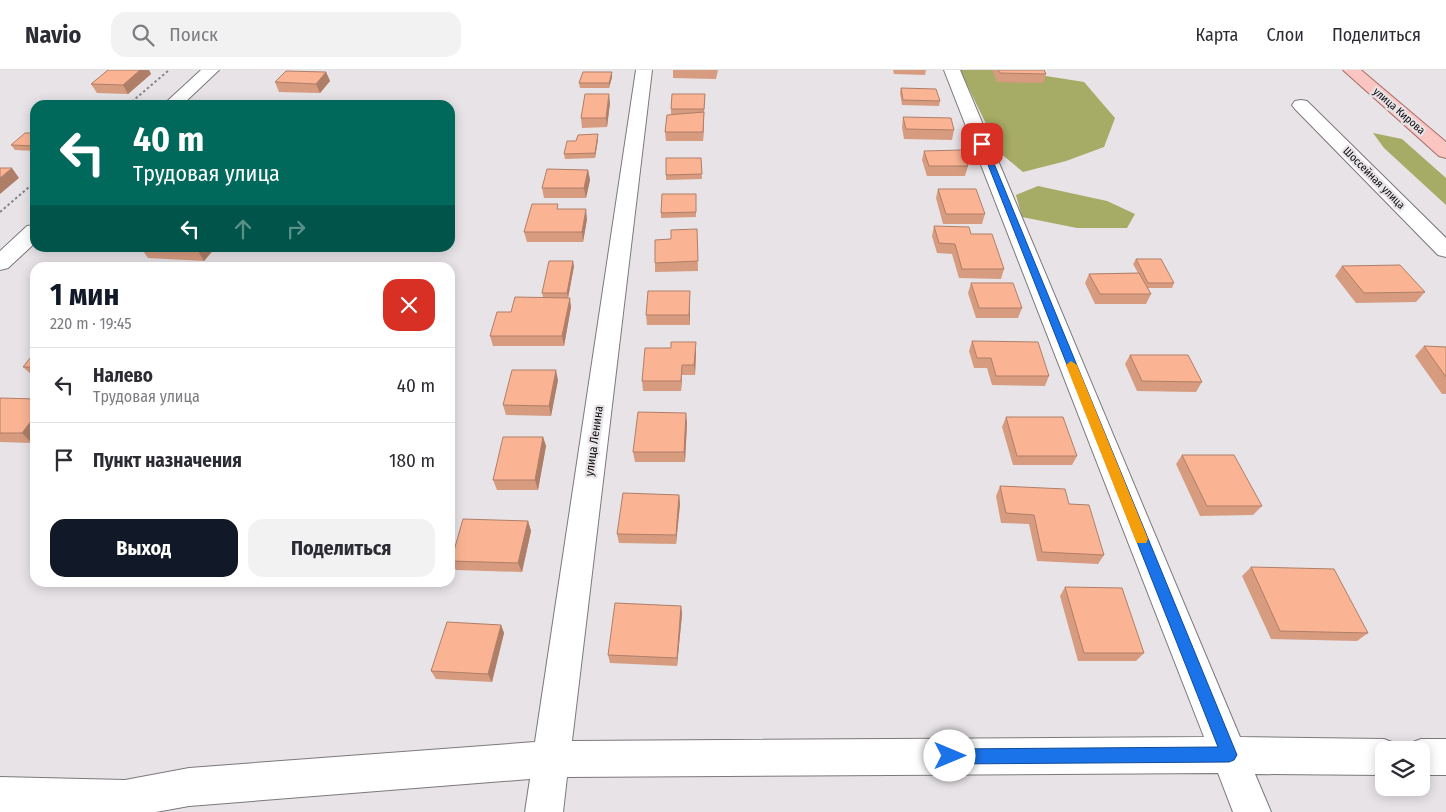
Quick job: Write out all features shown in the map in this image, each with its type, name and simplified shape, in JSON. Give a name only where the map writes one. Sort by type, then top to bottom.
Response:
[{"type":"main road","name":"улица Кирова","points":[[1351,70],[1446,152]]},
{"type":"street","points":[[178,100],[211,70]]},
{"type":"street","name":"улица Ленина","points":[[544,812],[644,70]]},
{"type":"street","points":[[952,70],[1252,812]]},
{"type":"street","name":"Шоссейная улица","points":[[1301,105],[1446,250]]},
{"type":"street","points":[[0,263],[30,236]]},
{"type":"street","points":[[0,796],[122,805],[188,788],[551,759],[1229,755],[1375,757]]},
{"type":"street","points":[[1430,757],[1446,757]]},
{"type":"path","points":[[134,100],[169,70]]},
{"type":"path","points":[[0,212],[30,186]]},
{"type":"green space","points":[[960,70],[1008,70],[1084,82],[1115,118],[1104,147],[1066,161],[1023,172],[1000,153]]},
{"type":"green space","points":[[1373,133],[1402,139],[1446,178],[1446,205],[1384,148]]},
{"type":"green space","points":[[1038,186],[1107,201],[1135,214],[1127,228],[1077,228],[1022,217],[1016,195]]},
{"type":"building","points":[[108,70],[140,70],[123,85],[91,84]]},
{"type":"building","points":[[998,70],[1044,70],[1046,74],[1000,73]]},
{"type":"building","points":[[286,71],[326,72],[316,84],[275,82]]},
{"type":"building","points":[[583,72],[612,72],[609,83],[579,83]]},
{"type":"building","points":[[901,88],[936,89],[940,101],[903,100]]},
{"type":"building","points":[[585,94],[609,94],[606,118],[581,118]]},
{"type":"building","points":[[672,94],[705,94],[704,109],[671,109]]},
{"type":"building","points":[[704,112],[703,132],[665,132],[667,115]]},
{"type":"building","points":[[903,117],[951,118],[954,130],[906,129]]},
{"type":"building","points":[[25,133],[30,133],[30,146],[11,145]]},
{"type":"building","points":[[598,134],[595,153],[564,154],[567,141],[576,141],[578,135]]},
{"type":"building","points":[[962,150],[968,166],[929,166],[924,151]]},
{"type":"building","points":[[666,158],[701,158],[702,174],[666,175]]},
{"type":"building","points":[[0,168],[12,168],[0,178]]},
{"type":"building","points":[[547,169],[588,170],[584,188],[542,188]]},
{"type":"building","points":[[938,189],[976,189],[985,214],[946,214]]},
{"type":"building","points":[[662,194],[696,194],[696,212],[661,213]]},
{"type":"building","points":[[532,204],[558,204],[557,209],[586,209],[582,232],[524,232]]},
{"type":"building","points":[[934,226],[969,227],[971,234],[992,234],[1004,269],[962,269],[955,244],[939,243]]},
{"type":"building","points":[[697,229],[698,261],[655,263],[655,240],[671,239],[671,230]]},
{"type":"building","points":[[1136,259],[1161,259],[1174,283],[1148,283]]},
{"type":"building","points":[[549,261],[573,261],[567,293],[542,293]]},
{"type":"building","points":[[1400,265],[1425,292],[1364,293],[1342,266]]},
{"type":"building","points":[[1139,273],[1151,294],[1100,294],[1089,274]]},
{"type":"building","points":[[971,283],[1013,283],[1022,308],[979,308]]},
{"type":"building","points":[[648,291],[690,291],[689,315],[646,315]]},
{"type":"building","points":[[515,297],[570,298],[562,336],[490,336],[497,312],[511,312]]},
{"type":"building","points":[[972,341],[1038,342],[1049,376],[996,376],[991,358],[977,358]]},
{"type":"building","points":[[671,342],[696,342],[694,365],[682,365],[681,381],[642,381],[645,348],[671,348]]},
{"type":"building","points":[[1424,346],[1446,347],[1446,377]]},
{"type":"building","points":[[1130,355],[1188,355],[1202,382],[1142,381]]},
{"type":"building","points":[[30,358],[30,367],[23,367]]},
{"type":"building","points":[[512,370],[556,370],[549,406],[503,405]]},
{"type":"building","points":[[0,398],[30,399],[30,423],[22,433],[0,433]]},
{"type":"building","points":[[638,412],[686,413],[684,452],[633,452]]},
{"type":"building","points":[[1006,417],[1063,417],[1077,456],[1017,456]]},
{"type":"building","points":[[503,437],[543,437],[535,480],[493,480]]},
{"type":"building","points":[[1182,455],[1234,455],[1262,506],[1207,506]]},
{"type":"building","points":[[1000,486],[1065,489],[1069,504],[1089,505],[1104,555],[1042,552],[1034,515],[1006,513]]},
{"type":"building","points":[[623,493],[679,495],[676,535],[617,534]]},
{"type":"building","points":[[463,519],[528,521],[518,563],[455,561],[455,547]]},
{"type":"building","points":[[1251,567],[1334,569],[1368,633],[1280,631]]},
{"type":"building","points":[[1065,587],[1122,588],[1144,653],[1084,653]]},
{"type":"building","points":[[615,603],[681,606],[677,658],[608,655]]},
{"type":"building","points":[[447,622],[501,625],[488,674],[431,671]]},
{"type":"slow traffic","points":[[1071,365],[1142,539]]},
{"type":"route","points":[[950,756],[1229,755],[982,144]]}]
